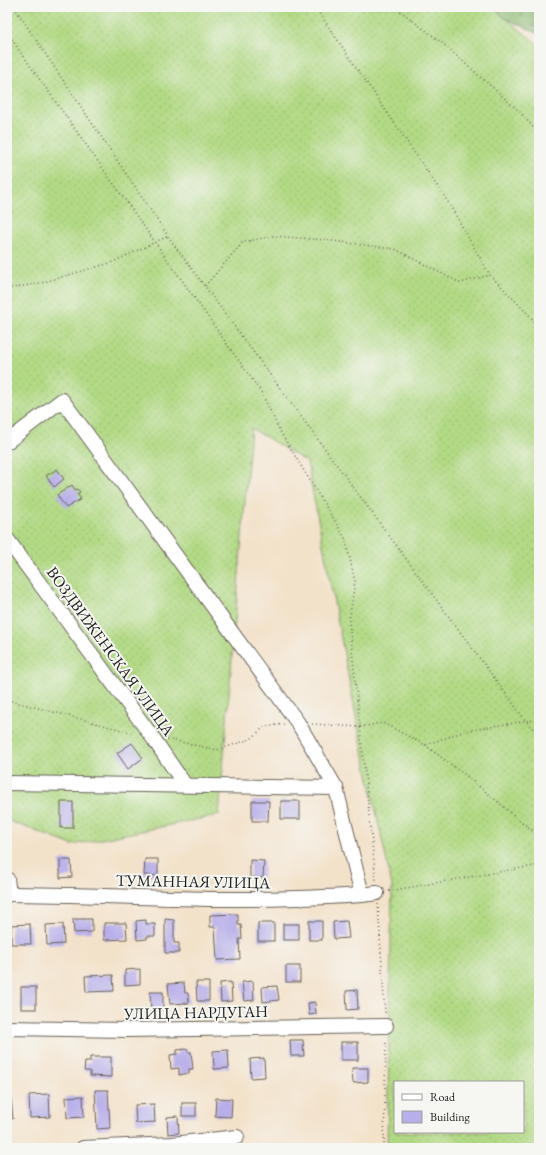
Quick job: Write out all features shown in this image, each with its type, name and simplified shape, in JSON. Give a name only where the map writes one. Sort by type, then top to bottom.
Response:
[{"type":"street","points":[[7,442],[62,400],[298,723],[336,788],[362,895]]},
{"type":"street","name":"ВОЗДВИЖЕНСКАЯ УЛИЦА","points":[[7,539],[186,785]]},
{"type":"street","points":[[7,783],[336,788]]},
{"type":"street","points":[[7,878],[8,894]]},
{"type":"street","name":"ТУМАННАЯ УЛИЦА","points":[[8,894],[194,899],[267,899],[377,893]]},
{"type":"street","name":"УЛИЦА НАРДУГАН","points":[[7,1028],[126,1030],[386,1026]]},
{"type":"street","points":[[83,1148],[173,1146],[237,1137]]},
{"type":"path","points":[[14,7],[168,236],[526,721],[539,735]]},
{"type":"path","points":[[315,7],[448,202],[490,275],[530,316],[539,328]]},
{"type":"path","points":[[389,7],[399,10],[442,42],[519,111],[539,134]]},
{"type":"path","points":[[7,33],[261,392],[281,433],[345,538],[355,581],[349,621],[377,893],[539,865]]},
{"type":"path","points":[[7,289],[41,283],[113,262],[168,236]]},
{"type":"path","points":[[205,286],[243,242],[274,236],[326,240],[395,249],[460,283],[490,275]]},
{"type":"path","points":[[7,700],[153,738],[173,740],[217,750],[251,739],[264,727],[298,723],[360,727],[383,723],[425,745],[469,778],[539,836]]},
{"type":"path","points":[[425,745],[465,731],[539,720]]},
{"type":"green space","points":[[7,7],[492,7],[539,45],[539,1148],[387,1148],[392,886],[360,737],[307,462],[251,428],[219,815],[72,845],[7,820]]},
{"type":"green space","points":[[495,7],[539,7],[539,34],[503,17]]},
{"type":"building","points":[[57,469],[64,479],[54,487],[46,476]]},
{"type":"building","points":[[72,485],[75,490],[77,489],[80,492],[77,494],[81,499],[66,508],[57,495]]},
{"type":"building","points":[[132,743],[143,758],[128,769],[117,753]]},
{"type":"building","points":[[252,801],[269,801],[268,821],[252,821]]},
{"type":"building","points":[[281,801],[300,801],[300,819],[281,819]]},
{"type":"building","points":[[61,802],[73,802],[73,828],[61,828]]},
{"type":"building","points":[[145,859],[158,859],[158,876],[144,875]]},
{"type":"building","points":[[60,860],[71,860],[72,877],[60,878]]},
{"type":"building","points":[[250,860],[264,861],[263,878],[250,877]]},
{"type":"building","points":[[238,914],[238,925],[241,925],[242,939],[239,939],[240,959],[217,960],[215,927],[210,927],[210,915]]},
{"type":"building","points":[[73,919],[92,919],[92,932],[74,933]]},
{"type":"building","points":[[165,919],[174,920],[174,943],[179,943],[179,953],[165,953]]},
{"type":"building","points":[[146,920],[146,924],[155,924],[155,936],[147,936],[147,939],[137,940],[136,921]]},
{"type":"building","points":[[309,921],[322,921],[322,940],[309,940]]},
{"type":"building","points":[[347,921],[349,938],[334,939],[333,922]]},
{"type":"building","points":[[104,923],[126,923],[127,939],[104,940]]},
{"type":"building","points":[[258,923],[274,923],[274,941],[258,941]]},
{"type":"building","points":[[30,924],[31,944],[11,944],[11,925]]},
{"type":"building","points":[[63,924],[64,944],[47,945],[46,925]]},
{"type":"building","points":[[283,924],[299,924],[299,940],[283,940]]},
{"type":"building","points":[[286,966],[300,966],[300,982],[286,982]]},
{"type":"building","points":[[140,969],[140,984],[125,985],[125,970]]},
{"type":"building","points":[[113,975],[114,991],[86,992],[85,976]]},
{"type":"building","points":[[253,981],[254,1000],[244,1001],[242,982]]},
{"type":"building","points":[[196,982],[209,982],[209,1001],[197,1001]]},
{"type":"building","points":[[231,982],[232,1001],[221,1002],[220,983]]},
{"type":"building","points":[[184,983],[185,993],[188,993],[189,1003],[170,1004],[168,984]]},
{"type":"building","points":[[277,986],[279,1000],[263,1002],[262,987]]},
{"type":"building","points":[[21,987],[36,987],[36,1009],[21,1009]]},
{"type":"building","points":[[357,990],[358,1009],[347,1010],[346,991]]},
{"type":"building","points":[[150,992],[163,992],[163,1009],[151,1010]]},
{"type":"building","points":[[315,1002],[316,1014],[309,1015],[308,1003]]},
{"type":"building","points":[[290,1040],[303,1040],[304,1056],[291,1056]]},
{"type":"building","points":[[341,1042],[358,1042],[358,1060],[341,1060]]},
{"type":"building","points":[[187,1049],[188,1052],[191,1052],[193,1069],[189,1069],[189,1073],[179,1075],[179,1068],[171,1069],[170,1055],[177,1054],[177,1050]]},
{"type":"building","points":[[228,1050],[229,1068],[214,1069],[213,1051]]},
{"type":"building","points":[[90,1057],[111,1057],[111,1077],[90,1076],[90,1071],[84,1071],[85,1062],[90,1062]]},
{"type":"building","points":[[264,1058],[265,1077],[251,1078],[250,1059]]},
{"type":"building","points":[[352,1068],[368,1068],[368,1082],[353,1083]]},
{"type":"building","points":[[95,1090],[108,1090],[110,1128],[97,1129]]},
{"type":"building","points":[[49,1094],[50,1117],[30,1118],[29,1095]]},
{"type":"building","points":[[83,1096],[84,1117],[67,1118],[66,1097]]},
{"type":"building","points":[[7,1098],[11,1098],[13,1119],[7,1119]]},
{"type":"building","points":[[216,1098],[232,1099],[231,1117],[215,1116]]},
{"type":"building","points":[[182,1103],[196,1103],[196,1116],[182,1116]]},
{"type":"building","points":[[154,1104],[155,1122],[136,1123],[135,1105]]},
{"type":"building","points":[[178,1116],[179,1133],[168,1134],[167,1117]]}]
